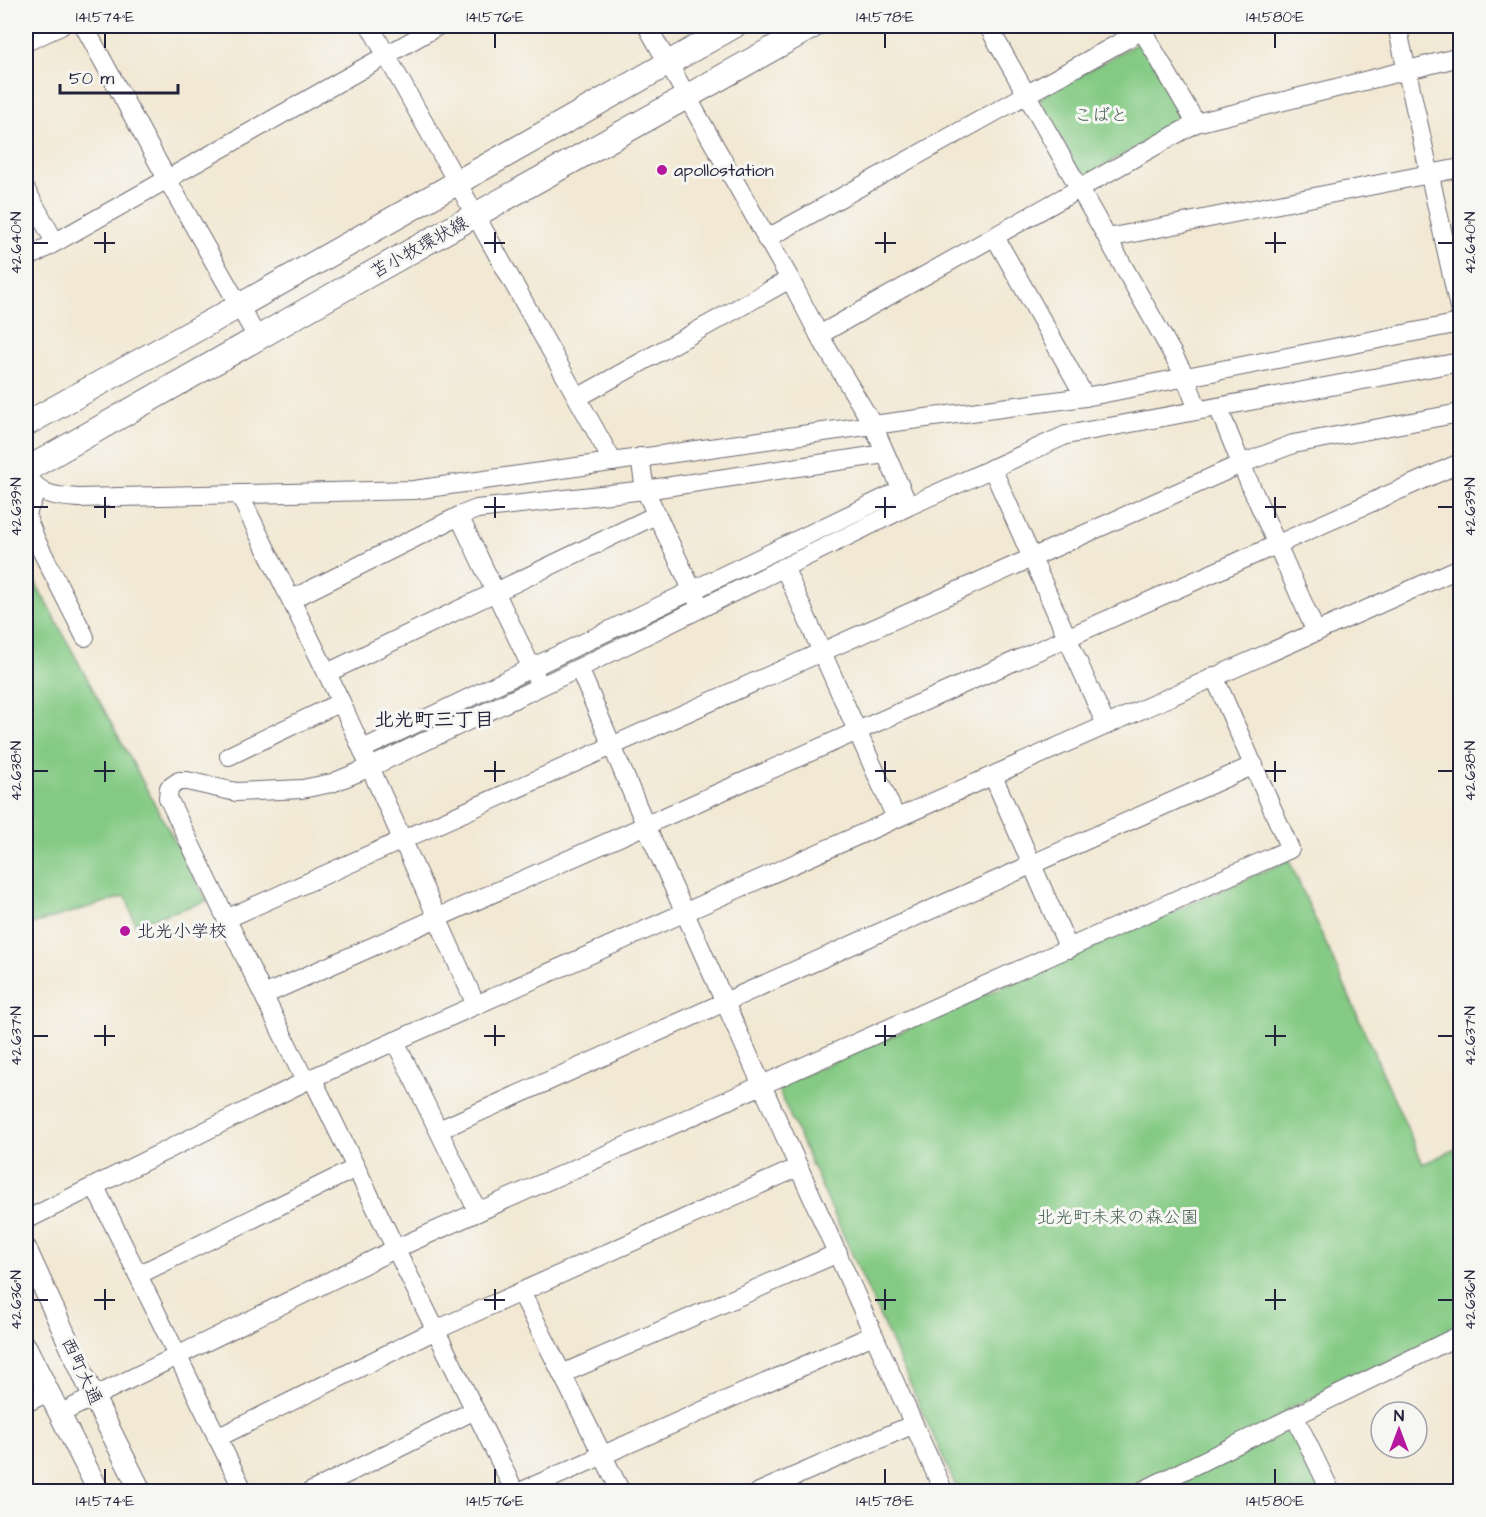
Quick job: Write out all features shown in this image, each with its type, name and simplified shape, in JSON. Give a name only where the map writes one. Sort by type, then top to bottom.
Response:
[{"type":"main road","name":"苫小牧環状線","points":[[26,424],[734,26]]},
{"type":"main road","name":"苫小牧環状線","points":[[29,478],[356,282],[813,26]]},
{"type":"street","points":[[26,42],[61,26]]},
{"type":"street","points":[[84,26],[258,339]]},
{"type":"street","points":[[370,26],[579,397],[613,462]]},
{"type":"street","points":[[26,259],[438,26]]},
{"type":"street","points":[[647,26],[790,279],[819,335],[873,424],[905,498]]},
{"type":"street","points":[[988,26],[1185,376],[1198,410]]},
{"type":"street","points":[[1397,26],[1461,312]]},
{"type":"street","points":[[766,239],[1146,28],[1196,123]]},
{"type":"street","points":[[819,335],[1196,123],[1461,57]]},
{"type":"street","points":[[1108,238],[1461,168]]},
{"type":"street","points":[[26,190],[55,242]]},
{"type":"street","points":[[995,237],[1085,397]]},
{"type":"street","points":[[579,397],[790,279]]},
{"type":"street","points":[[86,637],[36,540],[26,515],[29,478],[57,496],[79,498],[414,490],[873,424],[1085,397],[1461,323]]},
{"type":"street","points":[[363,749],[692,591],[905,498],[992,468],[1065,435],[1461,362]]},
{"type":"street","points":[[1218,407],[1316,632]]},
{"type":"street","points":[[226,919],[1241,464],[1293,444],[1461,413]]},
{"type":"street","points":[[292,599],[477,509],[645,490],[885,454]]},
{"type":"street","points":[[640,457],[645,490],[700,607]]},
{"type":"street","points":[[264,995],[1461,463]]},
{"type":"street","points":[[992,468],[1106,725]]},
{"type":"street","points":[[473,481],[477,509]]},
{"type":"street","points":[[239,494],[363,749],[476,1005]]},
{"type":"street","points":[[515,1491],[356,1168],[308,1080],[226,919],[168,798],[169,788],[179,781],[236,792],[302,789],[333,783],[579,668],[784,567],[905,498]]},
{"type":"street","points":[[327,674],[656,515]]},
{"type":"street","points":[[459,516],[540,685]]},
{"type":"street","points":[[784,567],[896,818]]},
{"type":"street","points":[[26,1220],[308,1080],[1461,568]]},
{"type":"street","points":[[579,668],[646,826],[944,1491]]},
{"type":"street","points":[[59,1414],[395,1249],[1290,849],[1214,676]]},
{"type":"street","points":[[229,756],[341,702]]},
{"type":"street","points":[[439,1130],[1254,765]]},
{"type":"street","points":[[993,776],[1069,949]]},
{"type":"street","points":[[395,1041],[478,1212]]},
{"type":"street","points":[[217,1438],[436,1330],[799,1167]]},
{"type":"street","points":[[138,1275],[356,1168]]},
{"type":"street","points":[[95,1187],[244,1491]]},
{"type":"street","name":"西町大通","points":[[26,1249],[93,1396],[141,1491]]},
{"type":"street","points":[[562,1374],[838,1253]]},
{"type":"street","points":[[521,1292],[621,1491]]},
{"type":"street","points":[[520,1491],[873,1335]]},
{"type":"street","points":[[1140,1491],[1461,1335]]},
{"type":"street","points":[[26,1347],[99,1491]]},
{"type":"street","points":[[26,1403],[48,1392]]},
{"type":"street","points":[[310,1491],[475,1410]]},
{"type":"street","points":[[1295,1417],[1331,1491]]},
{"type":"street","points":[[759,1491],[914,1424]]},
{"type":"green space","name":"こばと","points":[[1141,41],[1185,120],[1082,178],[1039,98]]},
{"type":"green space","points":[[26,565],[207,901],[135,924],[126,896],[26,926]]},
{"type":"green space","name":"北光町未来の森公園","points":[[1289,860],[1423,1164],[1460,1147],[1460,1329],[1286,1410],[1324,1491],[958,1491],[777,1087]]},
{"type":"place","name":"apollostation","points":[[662,170]]},
{"type":"place","name":"北光小学校","points":[[125,931]]},
{"type":"district","name":"北光町三丁目","points":[[434,719]]}]
